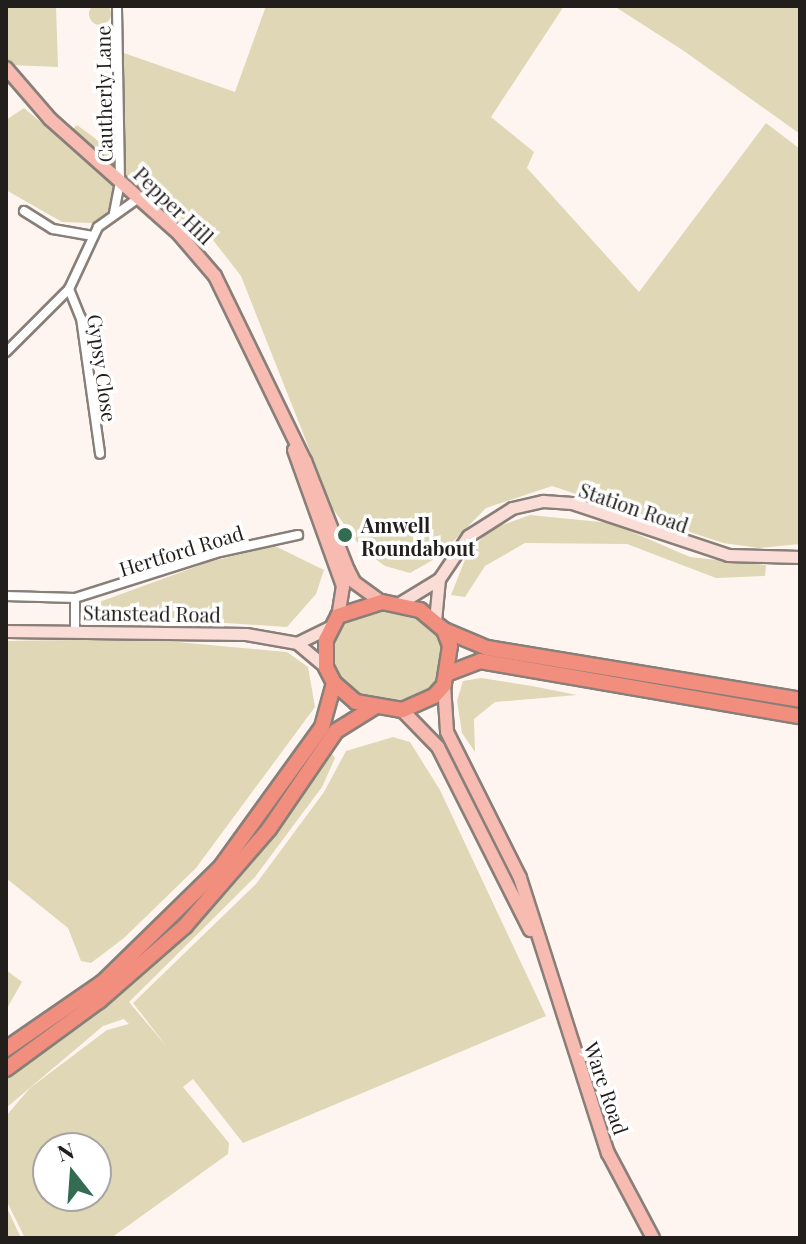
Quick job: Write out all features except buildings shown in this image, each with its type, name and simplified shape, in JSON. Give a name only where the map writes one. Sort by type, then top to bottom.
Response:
[{"type":"highway","points":[[800,700],[487,648],[398,604],[382,602],[365,604],[334,622],[326,667],[334,683],[373,708],[402,710],[434,696],[447,679],[480,661],[800,716]]},
{"type":"highway","points":[[439,626],[450,646],[447,679]]},
{"type":"highway","points":[[6,1049],[103,982],[220,868],[322,727],[334,683]]},
{"type":"highway","points":[[6,1069],[132,976],[185,926],[269,829],[336,731],[373,708]]},
{"type":"main road","name":"Pepper Hill","points":[[6,68],[50,119],[140,197],[215,276],[354,582],[382,602]]},
{"type":"main road","name":"Pepper Hill","points":[[292,443],[343,586],[334,622]]},
{"type":"main road","name":"Station Road","points":[[398,604],[439,579],[468,536],[489,519],[543,501],[572,503],[728,555],[800,557]]},
{"type":"main road","name":"Station Road","points":[[439,579],[439,626]]},
{"type":"main road","points":[[326,667],[297,643],[334,622]]},
{"type":"main road","name":"Stanstead Road","points":[[6,631],[208,631],[297,643]]},
{"type":"main road","name":"Ware Road","points":[[447,679],[447,732],[514,865],[537,944],[608,1153],[653,1238]]},
{"type":"main road","name":"Ware Road","points":[[402,710],[438,747],[537,944]]},
{"type":"street","name":"Cautherly Lane","points":[[114,214],[120,181],[117,6]]},
{"type":"street","points":[[6,352],[69,289],[91,236],[114,214],[140,197]]},
{"type":"street","points":[[24,211],[53,229],[91,236]]},
{"type":"street","name":"Gypsy Close","points":[[69,289],[81,318],[100,454]]},
{"type":"street","name":"Hertford Road","points":[[6,596],[75,598],[220,552],[298,535]]},
{"type":"street","points":[[75,598],[75,629]]},
{"type":"shaded area","points":[[100,3],[108,6],[111,14],[108,22],[100,25],[92,22],[89,14],[92,6]]},
{"type":"shaded area","points":[[6,6],[56,6],[58,67],[11,65],[6,58]]},
{"type":"shaded area","points":[[266,6],[564,6],[491,117],[534,152],[527,168],[639,292],[766,123],[800,149],[800,544],[759,548],[723,543],[552,486],[486,508],[438,557],[410,573],[385,566],[362,549],[333,509],[241,276],[202,226],[196,241],[125,176],[124,53],[235,92]]},
{"type":"shaded area","points":[[614,6],[800,6],[800,134],[684,51]]},
{"type":"shaded area","points":[[24,108],[117,187],[115,206],[105,215],[92,223],[62,222],[6,190],[6,120]]},
{"type":"shaded area","points":[[77,125],[115,153],[115,166],[71,131]]},
{"type":"shaded area","points":[[530,515],[611,523],[690,557],[766,565],[765,576],[716,578],[627,544],[525,543],[485,566],[465,597],[451,595],[468,552],[491,529]]},
{"type":"shaded area","points":[[275,546],[324,570],[316,594],[287,627],[89,614],[91,605],[209,562]]},
{"type":"shaded area","name":"Amwell Roundabout","points":[[375,607],[411,612],[436,629],[443,642],[444,672],[432,692],[397,706],[352,695],[333,671],[332,640],[339,627],[349,617]]},
{"type":"shaded area","points":[[145,639],[287,652],[308,667],[315,707],[196,868],[124,938],[91,963],[81,961],[68,928],[6,878],[6,641]]},
{"type":"shaded area","points":[[481,678],[577,695],[495,702],[474,719],[475,752],[462,733],[457,701],[463,681]]},
{"type":"shaded area","points":[[393,737],[410,742],[440,790],[546,1016],[243,1143],[193,1079],[183,1087],[229,1143],[228,1154],[111,1238],[25,1238],[6,1200],[6,1116],[30,1088],[107,1030],[129,1024],[124,1019],[103,1026],[6,1108],[6,1078],[91,1015],[205,914],[332,754],[335,758],[322,787],[255,877],[129,1002],[167,1047],[133,1003],[256,884],[324,792],[346,751]]},
{"type":"shaded area","points":[[6,970],[22,982],[6,1010]]},
{"type":"shaded area","points":[[6,1206],[21,1238],[6,1238]]},
{"type":"place","name":"Amwell Roundabout","points":[[345,535]]}]
